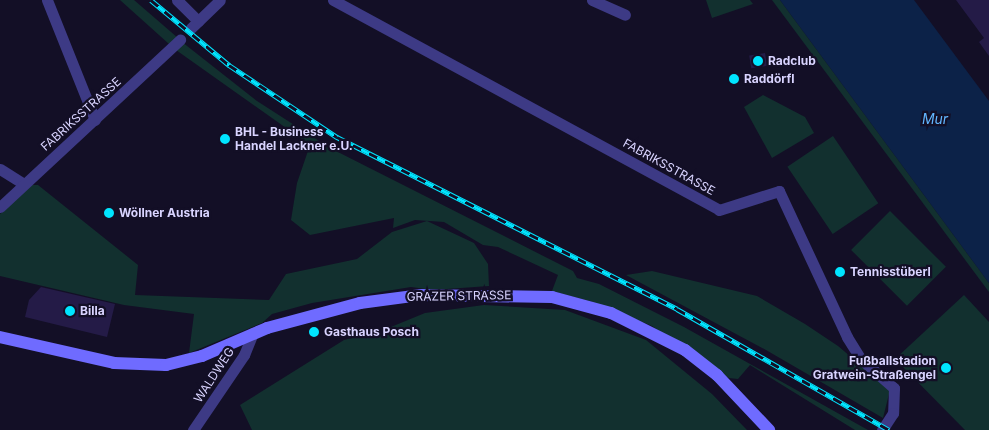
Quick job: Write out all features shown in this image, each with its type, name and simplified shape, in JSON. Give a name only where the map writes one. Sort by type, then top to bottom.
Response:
[{"type":"main road","name":"GRAZER STRASSE","points":[[0,337],[87,358],[149,366],[188,361],[253,333],[360,303],[421,295],[552,297],[611,313],[685,350],[718,375],[769,430]]},
{"type":"street","points":[[47,0],[95,120]]},
{"type":"street","points":[[177,0],[194,25],[220,0]]},
{"type":"street","name":"FABRIKSSTRASSE","points":[[333,0],[719,210],[779,190],[846,337],[860,359],[894,388],[893,412],[882,430]]},
{"type":"street","points":[[592,0],[625,15]]},
{"type":"street","name":"FABRIKSSTRASSE","points":[[0,207],[180,40]]},
{"type":"street","points":[[0,169],[24,184]]},
{"type":"street","name":"WALDWEG","points":[[193,430],[244,355],[253,333]]},
{"type":"green space","points":[[120,0],[134,0],[178,38],[169,44]]},
{"type":"green space","points":[[706,0],[750,0],[753,4],[712,18]]},
{"type":"green space","points":[[772,0],[780,0],[989,283],[989,292]]},
{"type":"green space","points":[[182,42],[257,101],[330,148],[573,271],[577,278],[599,284],[684,327],[868,430],[855,430],[750,365],[738,379],[729,378],[652,326],[593,302],[552,291],[558,275],[498,247],[483,245],[444,222],[415,220],[393,228],[394,218],[310,235],[291,220],[297,183],[310,145],[176,50]]},
{"type":"green space","points":[[763,95],[805,117],[814,133],[772,158],[744,107]]},
{"type":"green space","points":[[833,136],[878,203],[833,234],[787,167]]},
{"type":"green space","points":[[32,185],[38,185],[138,265],[135,295],[269,300],[286,274],[357,259],[392,232],[427,221],[474,243],[488,264],[489,286],[433,290],[411,287],[312,303],[272,314],[262,323],[189,353],[194,314],[124,305],[0,276],[0,214]]},
{"type":"green space","points":[[890,211],[946,267],[907,306],[851,250]]},
{"type":"green space","points":[[652,271],[757,296],[805,324],[838,346],[890,390],[883,418],[766,350],[626,275]]},
{"type":"green space","name":"Fußballstadion Gratwein-Straßengel","points":[[964,295],[989,322],[989,430],[965,430],[895,359]]},
{"type":"green space","points":[[484,305],[565,310],[646,340],[712,394],[747,430],[252,430],[240,405],[344,340],[386,329],[425,313]]},
{"type":"water","name":"Mur","points":[[780,0],[914,0],[989,101],[989,283]]},
{"type":"building","points":[[956,0],[989,0],[989,56],[979,42],[984,38]]},
{"type":"building","name":"Radclub","points":[[765,53],[767,66],[751,68],[749,56]]},
{"type":"building","name":"Billa","points":[[41,287],[115,304],[107,337],[25,317],[29,300]]},
{"type":"railway","points":[[151,0],[229,65],[337,137],[677,309],[889,430]]},
{"type":"place","name":"Radclub","points":[[758,61]]},
{"type":"place","name":"Raddörfl","points":[[734,79]]},
{"type":"place","name":"BHL - Business Handel Lackner e.U.","points":[[225,139]]},
{"type":"place","name":"Wöllner Austria","points":[[109,213]]},
{"type":"place","name":"Tennisstüberl","points":[[840,272]]},
{"type":"place","name":"Billa","points":[[70,311]]},
{"type":"place","name":"Gasthaus Posch","points":[[314,332]]},
{"type":"place","name":"Fußballstadion Gratwein-Straßengel","points":[[946,368]]}]
